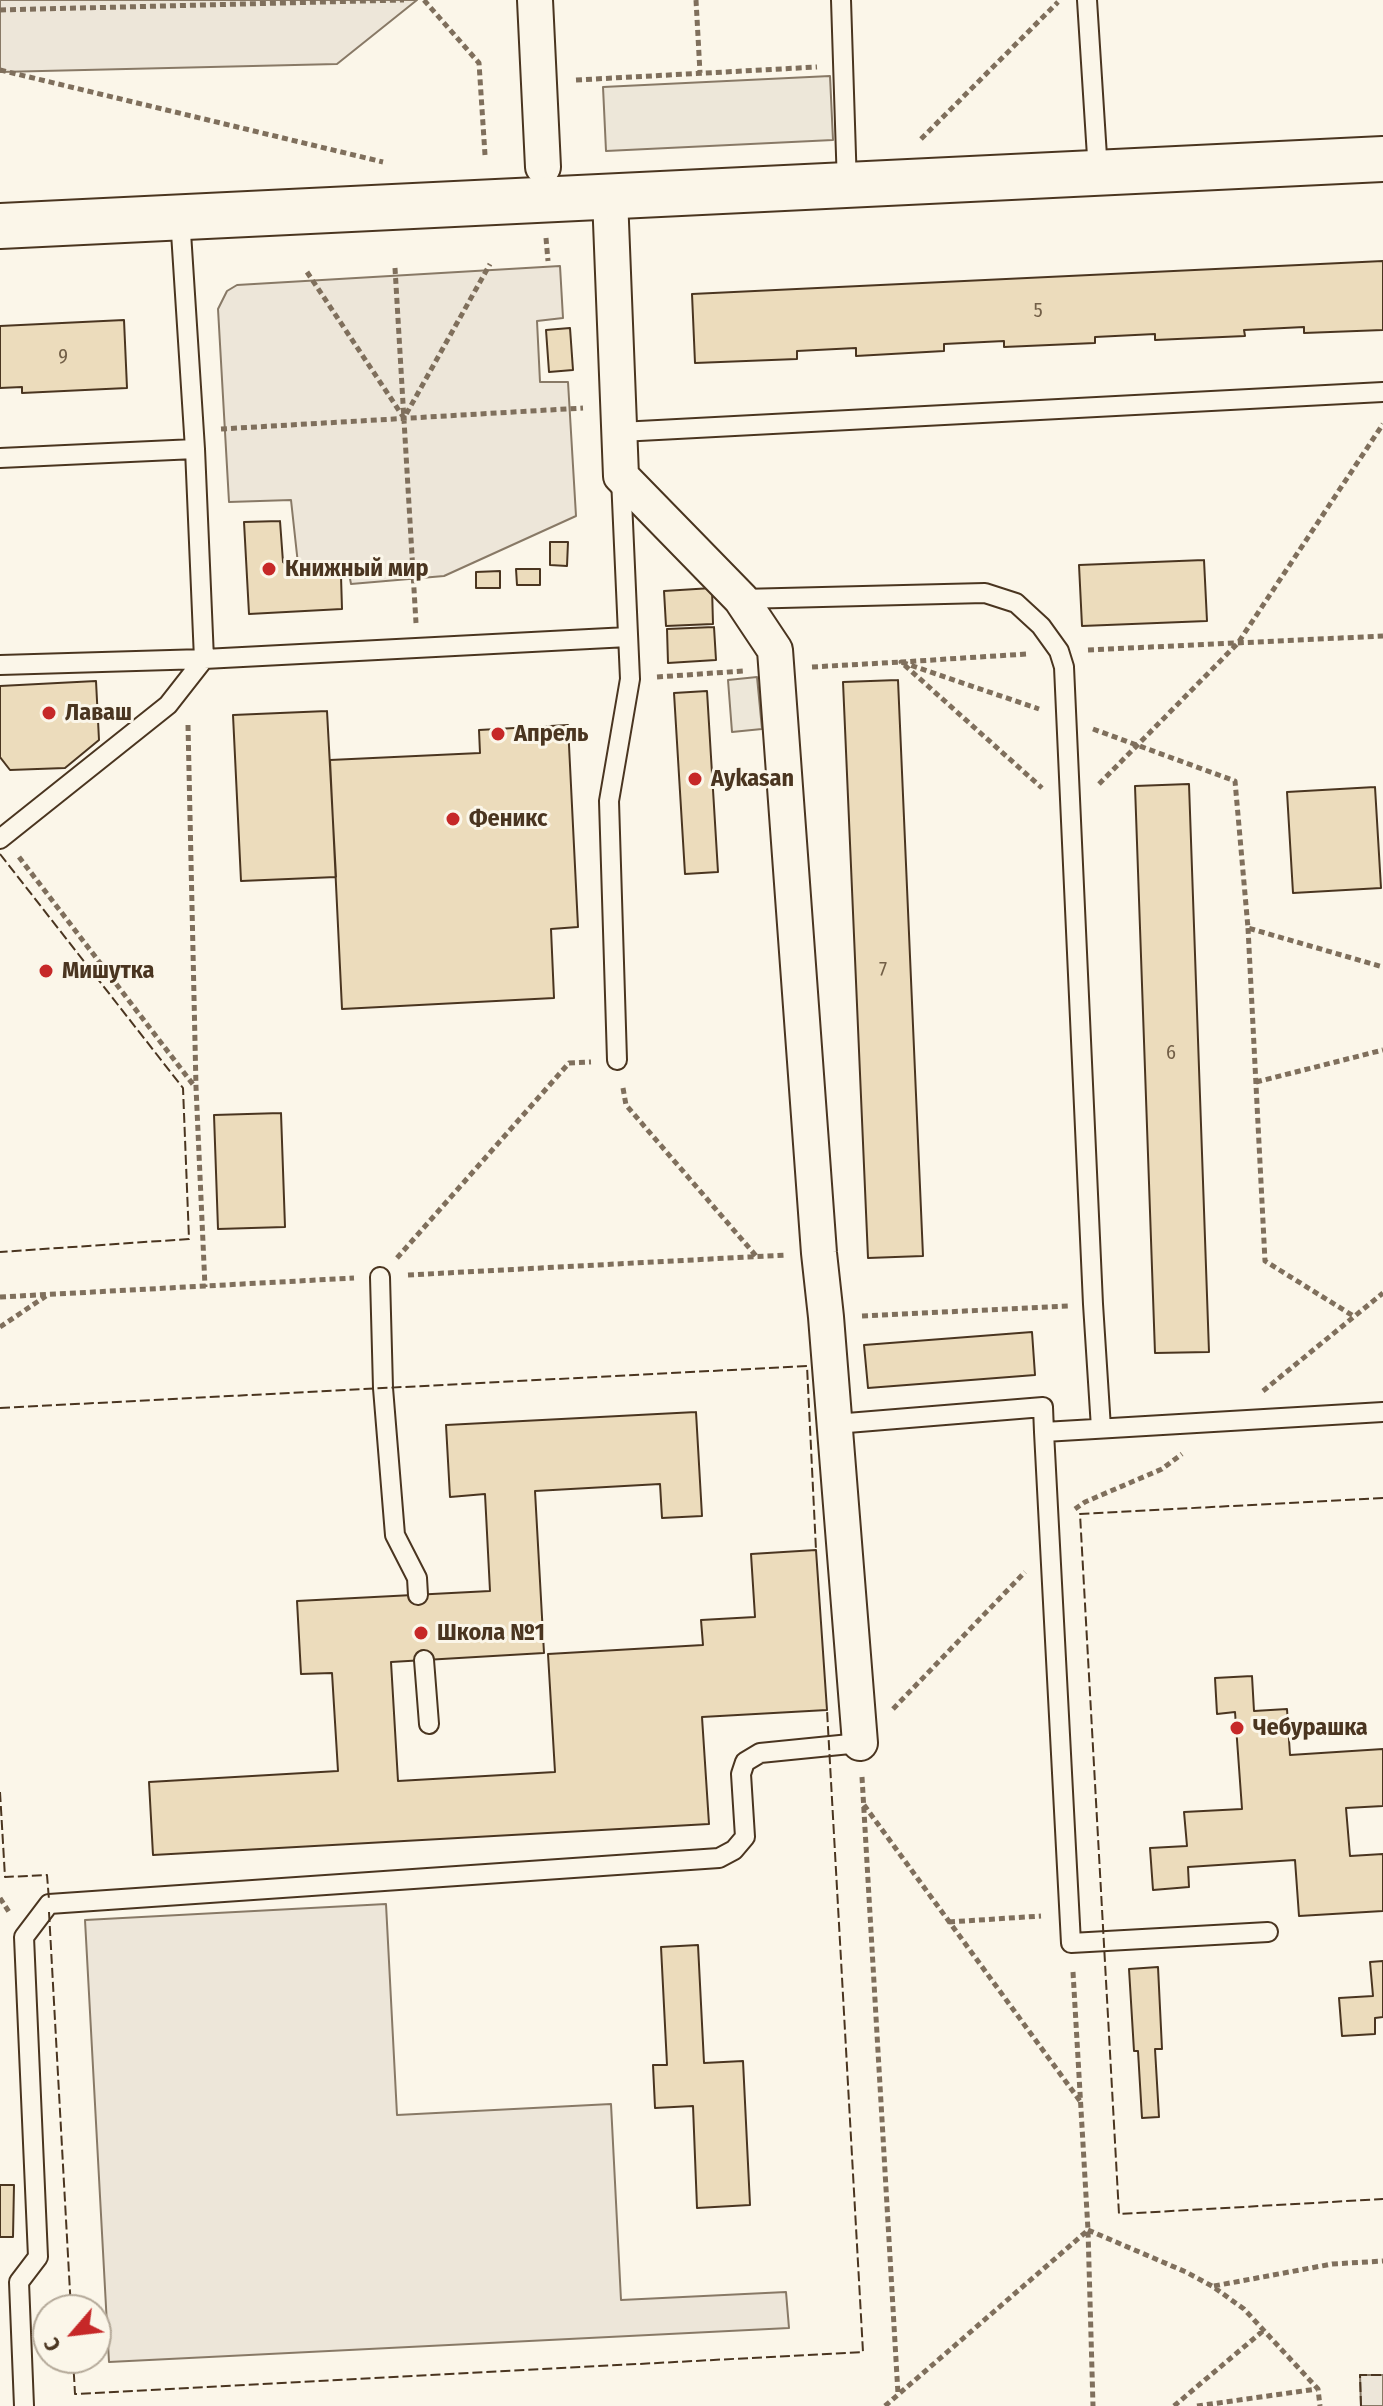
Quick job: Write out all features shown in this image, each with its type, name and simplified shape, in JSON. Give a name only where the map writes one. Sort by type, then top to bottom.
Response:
[{"type":"street","points":[[535,0],[543,167]]},
{"type":"street","points":[[0,226],[1383,159]]},
{"type":"street","points":[[610,197],[621,476],[741,599],[775,650],[819,1253],[860,1743]]},
{"type":"lane","points":[[841,0],[847,186]]},
{"type":"lane","points":[[1087,0],[1098,172]]},
{"type":"lane","points":[[2,838],[168,705],[204,659],[180,217]]},
{"type":"lane","points":[[620,419],[1383,392]]},
{"type":"lane","points":[[0,458],[194,440]]},
{"type":"lane","points":[[617,1060],[609,801],[630,679],[621,476]]},
{"type":"lane","points":[[741,599],[985,593],[1016,603],[1041,626],[1059,651],[1064,667],[1101,1428]]},
{"type":"lane","points":[[0,665],[204,659],[628,637]]},
{"type":"lane","points":[[380,1277],[383,1388],[395,1535],[417,1578],[418,1595]]},
{"type":"lane","points":[[835,1424],[1043,1407],[1071,1943],[1268,1932]]},
{"type":"lane","points":[[1044,1432],[1383,1412]]},
{"type":"lane","points":[[424,1660],[429,1724]]},
{"type":"lane","points":[[24,2406],[10,2283],[38,2257],[24,1937],[49,1904],[719,1858],[734,1850],[745,1837],[741,1774],[745,1762],[760,1753],[860,1743]]},
{"type":"path","points":[[0,10],[404,0]]},
{"type":"path","points":[[424,0],[479,63],[485,155]]},
{"type":"path","points":[[696,0],[700,73]]},
{"type":"path","points":[[919,142],[1060,0]]},
{"type":"path","points":[[539,82],[843,65]]},
{"type":"path","points":[[0,70],[383,162]]},
{"type":"path","points":[[545,231],[548,261]]},
{"type":"path","points":[[404,418],[490,264]]},
{"type":"path","points":[[395,268],[418,648]]},
{"type":"path","points":[[307,272],[404,418]]},
{"type":"path","points":[[194,440],[404,418],[620,419]]},
{"type":"path","points":[[1071,813],[1238,643],[1383,424]]},
{"type":"path","points":[[630,679],[901,662],[1066,718],[1136,747],[1235,781],[1248,928],[1265,1261],[1355,1317]]},
{"type":"path","points":[[187,684],[196,1087],[205,1287]]},
{"type":"path","points":[[2,838],[196,1087]]},
{"type":"path","points":[[1248,928],[1383,967]]},
{"type":"path","points":[[1256,1082],[1383,1050]]},
{"type":"path","points":[[380,1277],[569,1063],[617,1060],[626,1105],[757,1257]]},
{"type":"path","points":[[898,2394],[860,1743],[1050,1546],[1062,1518],[1085,1502],[1162,1469],[1383,1293]]},
{"type":"path","points":[[0,1327],[47,1295]]},
{"type":"path","points":[[826,1317],[1093,1304]]},
{"type":"path","points":[[863,1804],[1080,2102]]},
{"type":"path","points":[[949,1922],[1070,1914]]},
{"type":"path","points":[[1071,1943],[1088,2230],[1093,2406]]},
{"type":"path","points":[[885,2406],[1088,2230]]},
{"type":"path","points":[[1088,2230],[1212,2286],[1244,2309],[1318,2389],[1320,2406]]},
{"type":"path","points":[[1212,2286],[1332,2264],[1383,2261]]},
{"type":"path","points":[[1174,2406],[1264,2330]]},
{"type":"path","points":[[1197,2406],[1318,2389]]},
{"type":"shaded area","points":[[0,0],[417,0],[337,64],[0,72]]},
{"type":"shaded area","points":[[830,76],[833,140],[606,151],[603,87]]},
{"type":"shaded area","points":[[560,266],[563,318],[537,321],[540,382],[568,382],[576,516],[444,576],[351,584],[347,562],[298,564],[291,500],[229,502],[218,309],[227,291],[237,285]]},
{"type":"shaded area","points":[[757,677],[762,729],[732,732],[728,680]]},
{"type":"shaded area","points":[[386,1904],[397,2115],[611,2104],[621,2300],[786,2292],[789,2328],[112,2362],[112,2294],[105,2294],[85,1920]]},
{"type":"shaded area","points":[[1360,2375],[1383,2375],[1383,2406],[1361,2406]]},
{"type":"building","points":[[1383,261],[1383,330],[1304,333],[1304,327],[1244,330],[1245,336],[1155,340],[1155,334],[1095,337],[1095,343],[1004,347],[1004,341],[944,344],[944,351],[856,356],[856,348],[797,351],[797,359],[695,363],[692,294]]},
{"type":"building","points":[[124,320],[127,388],[22,393],[22,387],[0,388],[0,326]]},
{"type":"building","points":[[570,328],[573,370],[549,372],[546,330]]},
{"type":"building","name":"Книжный мир","points":[[280,521],[283,562],[300,578],[341,576],[342,609],[249,614],[244,522]]},
{"type":"building","points":[[550,542],[568,542],[567,566],[550,565]]},
{"type":"building","points":[[1204,560],[1207,621],[1082,626],[1079,565]]},
{"type":"building","points":[[516,569],[540,569],[540,585],[517,585]]},
{"type":"building","points":[[500,571],[500,588],[476,588],[476,572]]},
{"type":"building","points":[[712,588],[713,624],[666,626],[664,591]]},
{"type":"building","points":[[714,627],[716,660],[668,663],[667,629]]},
{"type":"building","points":[[898,680],[923,1256],[868,1258],[843,682]]},
{"type":"building","name":"Лаваш","points":[[96,681],[99,740],[65,768],[10,770],[0,757],[0,686]]},
{"type":"building","points":[[707,691],[718,872],[685,874],[674,693]]},
{"type":"building","points":[[327,711],[336,877],[241,881],[233,715]]},
{"type":"building","name":"Феникс","points":[[568,725],[578,927],[551,929],[554,998],[342,1009],[330,760],[480,753],[479,730]]},
{"type":"building","points":[[1189,784],[1209,1352],[1155,1353],[1135,786]]},
{"type":"building","points":[[1375,787],[1381,888],[1293,893],[1287,792]]},
{"type":"building","points":[[281,1113],[285,1227],[218,1229],[214,1115]]},
{"type":"building","points":[[1032,1332],[1035,1375],[868,1388],[864,1345]]},
{"type":"building","name":"Школа №1","points":[[696,1412],[702,1516],[662,1518],[660,1484],[535,1491],[544,1653],[391,1662],[398,1781],[555,1772],[548,1654],[703,1645],[701,1620],[755,1617],[751,1554],[816,1550],[827,1710],[702,1717],[709,1824],[153,1855],[149,1782],[338,1771],[332,1673],[301,1674],[297,1601],[490,1591],[485,1494],[450,1497],[446,1425]]},
{"type":"building","points":[[1252,1676],[1254,1711],[1287,1709],[1290,1755],[1383,1749],[1383,1806],[1346,1808],[1350,1856],[1383,1854],[1383,1911],[1299,1916],[1295,1860],[1188,1867],[1189,1887],[1153,1890],[1150,1848],[1187,1846],[1184,1812],[1242,1809],[1235,1712],[1217,1714],[1215,1678]]},
{"type":"building","points":[[698,1945],[704,2063],[743,2061],[750,2205],[697,2208],[693,2106],[655,2108],[653,2065],[667,2065],[661,1947]]},
{"type":"building","points":[[1383,1961],[1383,2017],[1375,2018],[1375,2034],[1342,2036],[1339,1998],[1373,1996],[1370,1962]]},
{"type":"building","points":[[1158,1967],[1162,2049],[1155,2049],[1159,2117],[1142,2118],[1129,1969]]},
{"type":"building","points":[[0,2185],[14,2185],[13,2237],[0,2237]]},
{"type":"fence","points":[[0,854],[183,1088],[189,1239],[0,1252]]},
{"type":"fence","points":[[0,1408],[807,1366],[816,1550]]},
{"type":"fence","points":[[1383,1498],[1080,1514],[1119,2214],[1383,2199]]},
{"type":"fence","points":[[74,2374],[75,2394],[863,2352],[827,1710]]},
{"type":"fence","points":[[0,1792],[5,1877],[47,1875],[49,1900]]},
{"type":"fence","points":[[49,1912],[70,2294]]},
{"type":"fence","points":[[1361,2406],[1360,2375],[1383,2375]]},
{"type":"place","name":"Книжный мир","points":[[269,569]]},
{"type":"place","name":"Лаваш","points":[[49,713]]},
{"type":"place","name":"Апрель","points":[[498,734]]},
{"type":"place","name":"Aykasan","points":[[695,779]]},
{"type":"place","name":"Феникс","points":[[453,819]]},
{"type":"place","name":"Мишутка","points":[[46,971]]},
{"type":"place","name":"Школа №1","points":[[421,1633]]},
{"type":"place","name":"Чебурашка","points":[[1237,1728]]}]
